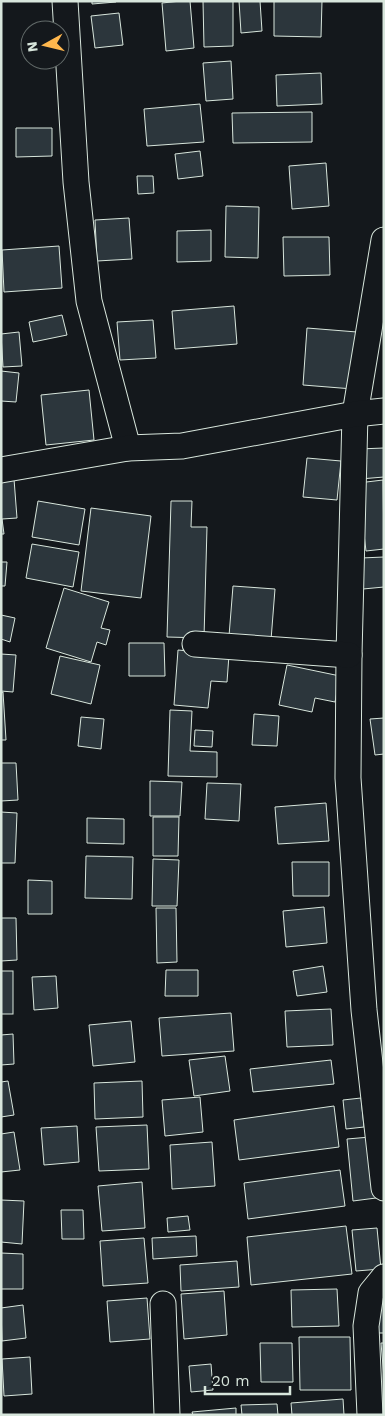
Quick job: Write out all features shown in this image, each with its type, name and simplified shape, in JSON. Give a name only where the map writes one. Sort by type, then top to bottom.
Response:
[{"type":"street","points":[[65,1],[76,182],[89,301],[128,448]]},
{"type":"street","points":[[384,240],[355,414],[348,655],[349,788],[364,1010],[384,1188]]},
{"type":"street","points":[[1,470],[128,448],[182,446],[355,414],[384,412]]},
{"type":"street","points":[[195,644],[348,655]]},
{"type":"street","points":[[370,1415],[366,1326],[371,1294],[384,1277]]},
{"type":"street","points":[[163,1304],[167,1415]]},
{"type":"building","points":[[92,1],[116,1],[116,2],[92,4]]},
{"type":"building","points":[[190,1],[194,48],[166,51],[162,3]]},
{"type":"building","points":[[203,1],[233,1],[233,46],[204,47]]},
{"type":"building","points":[[239,1],[260,1],[262,31],[241,33]]},
{"type":"building","points":[[274,1],[322,1],[321,37],[274,36]]},
{"type":"building","points":[[119,13],[123,45],[95,48],[91,16]]},
{"type":"building","points":[[231,61],[233,99],[206,101],[203,63]]},
{"type":"building","points":[[321,73],[322,104],[277,106],[276,75]]},
{"type":"building","points":[[200,104],[204,142],[147,146],[144,109]]},
{"type":"building","points":[[312,112],[312,142],[233,143],[232,113]]},
{"type":"building","points":[[16,128],[52,128],[52,156],[16,157]]},
{"type":"building","points":[[200,151],[203,176],[178,179],[175,154]]},
{"type":"building","points":[[326,163],[329,206],[292,209],[289,166]]},
{"type":"building","points":[[137,176],[153,176],[154,193],[138,194]]},
{"type":"building","points":[[226,206],[259,207],[258,258],[225,257]]},
{"type":"building","points":[[129,218],[132,259],[97,261],[95,220]]},
{"type":"building","points":[[211,230],[211,261],[177,262],[177,231]]},
{"type":"building","points":[[283,237],[329,237],[330,275],[284,276]]},
{"type":"building","points":[[59,246],[62,288],[4,292],[2,250]]},
{"type":"building","points":[[234,306],[237,344],[175,349],[172,311]]},
{"type":"building","points":[[62,315],[67,335],[33,342],[29,322]]},
{"type":"building","points":[[153,320],[156,358],[120,360],[117,322]]},
{"type":"building","points":[[307,328],[357,332],[353,389],[303,385]]},
{"type":"building","points":[[19,332],[22,366],[3,367],[1,334]]},
{"type":"building","points":[[1,371],[19,373],[16,402],[1,401]]},
{"type":"building","points":[[89,390],[94,440],[46,445],[41,395]]},
{"type":"building","points":[[384,448],[384,477],[360,479],[358,449]]},
{"type":"building","points":[[307,458],[341,461],[337,500],[303,497]]},
{"type":"building","points":[[14,479],[17,518],[2,519],[4,534],[1,534],[1,480]]},
{"type":"building","points":[[383,480],[384,549],[366,551],[358,483]]},
{"type":"building","points":[[38,501],[85,509],[79,545],[32,537]]},
{"type":"building","points":[[171,501],[192,501],[191,527],[207,527],[204,638],[167,637]]},
{"type":"building","points":[[91,508],[151,516],[141,598],[81,591]]},
{"type":"building","points":[[32,544],[79,552],[73,587],[26,578]]},
{"type":"building","points":[[384,557],[384,587],[363,589],[361,558]]},
{"type":"building","points":[[1,562],[7,562],[5,586],[1,586]]},
{"type":"building","points":[[233,586],[275,589],[271,640],[229,636]]},
{"type":"building","points":[[64,588],[109,602],[101,628],[110,630],[106,645],[97,642],[91,662],[46,648]]},
{"type":"building","points":[[1,615],[15,618],[10,642],[1,639]]},
{"type":"building","points":[[129,643],[164,643],[165,676],[129,676]]},
{"type":"building","points":[[178,650],[229,655],[227,682],[211,681],[208,708],[174,705]]},
{"type":"building","points":[[1,654],[16,655],[13,692],[1,691]]},
{"type":"building","points":[[60,656],[100,665],[91,704],[51,694]]},
{"type":"building","points":[[287,665],[340,676],[335,702],[315,698],[312,712],[279,705]]},
{"type":"building","points":[[3,692],[6,740],[1,740],[1,693]]},
{"type":"building","points":[[170,710],[192,711],[190,751],[217,752],[217,777],[168,776]]},
{"type":"building","points":[[254,714],[279,716],[277,746],[252,745]]},
{"type":"building","points":[[81,717],[104,719],[101,749],[78,746]]},
{"type":"building","points":[[384,718],[384,754],[375,755],[370,719]]},
{"type":"building","points":[[195,730],[213,731],[212,747],[194,746]]},
{"type":"building","points":[[1,763],[16,763],[18,800],[1,801]]},
{"type":"building","points":[[150,781],[182,782],[180,816],[150,816]]},
{"type":"building","points":[[207,783],[241,784],[239,821],[205,819]]},
{"type":"building","points":[[326,803],[329,841],[278,844],[275,807]]},
{"type":"building","points":[[1,812],[17,813],[15,863],[1,863]]},
{"type":"building","points":[[153,817],[179,817],[178,856],[153,856]]},
{"type":"building","points":[[87,818],[124,819],[124,844],[87,843]]},
{"type":"building","points":[[86,856],[133,857],[132,899],[85,898]]},
{"type":"building","points":[[153,859],[179,860],[177,906],[152,906]]},
{"type":"building","points":[[292,862],[329,862],[329,896],[293,896]]},
{"type":"building","points":[[28,880],[52,881],[52,914],[28,914]]},
{"type":"building","points":[[324,907],[327,943],[286,947],[283,911]]},
{"type":"building","points":[[156,908],[176,908],[177,962],[157,963]]},
{"type":"building","points":[[1,918],[16,918],[17,960],[1,961]]},
{"type":"building","points":[[323,966],[327,992],[297,996],[293,971]]},
{"type":"building","points":[[166,970],[198,970],[198,996],[165,996]]},
{"type":"building","points":[[1,971],[13,971],[13,1014],[1,1014]]},
{"type":"building","points":[[56,976],[58,1008],[34,1010],[32,977]]},
{"type":"building","points":[[331,1009],[333,1045],[287,1047],[285,1011]]},
{"type":"building","points":[[231,1013],[234,1051],[162,1056],[159,1018]]},
{"type":"building","points":[[131,1021],[135,1062],[93,1066],[89,1025]]},
{"type":"building","points":[[13,1034],[14,1064],[1,1065],[1,1035]]},
{"type":"building","points":[[225,1056],[230,1091],[194,1096],[189,1060]]},
{"type":"building","points":[[331,1060],[334,1084],[253,1092],[250,1069]]},
{"type":"building","points":[[8,1081],[14,1115],[1,1117],[1,1082]]},
{"type":"building","points":[[142,1081],[143,1117],[95,1119],[94,1083]]},
{"type":"building","points":[[200,1097],[203,1132],[165,1136],[162,1100]]},
{"type":"building","points":[[361,1098],[364,1127],[346,1129],[343,1100]]},
{"type":"building","points":[[334,1106],[339,1147],[239,1160],[234,1120]]},
{"type":"building","points":[[147,1125],[149,1169],[99,1171],[96,1127]]},
{"type":"building","points":[[77,1126],[79,1162],[44,1165],[41,1128]]},
{"type":"building","points":[[14,1132],[20,1170],[1,1172],[1,1134]]},
{"type":"building","points":[[370,1137],[376,1198],[353,1201],[347,1139]]},
{"type":"building","points":[[212,1142],[215,1186],[172,1189],[170,1145]]},
{"type":"building","points":[[340,1170],[345,1206],[248,1219],[244,1183]]},
{"type":"building","points":[[142,1182],[145,1228],[102,1231],[98,1186]]},
{"type":"building","points":[[1,1200],[24,1201],[22,1244],[1,1242]]},
{"type":"building","points":[[61,1210],[83,1210],[84,1239],[62,1239]]},
{"type":"building","points":[[188,1216],[190,1230],[168,1232],[167,1218]]},
{"type":"building","points":[[346,1226],[352,1274],[251,1285],[247,1237]]},
{"type":"building","points":[[377,1228],[381,1269],[356,1271],[352,1230]]},
{"type":"building","points":[[196,1236],[197,1256],[153,1259],[152,1238]]},
{"type":"building","points":[[144,1238],[148,1283],[103,1286],[100,1241]]},
{"type":"building","points":[[1,1253],[23,1254],[23,1289],[1,1289]]},
{"type":"building","points":[[237,1261],[239,1287],[181,1291],[180,1265]]},
{"type":"building","points":[[337,1289],[339,1326],[292,1327],[291,1290]]},
{"type":"building","points":[[224,1291],[227,1335],[184,1339],[181,1294]]},
{"type":"building","points":[[147,1298],[150,1339],[110,1342],[107,1301]]},
{"type":"building","points":[[377,1304],[384,1304],[384,1333],[377,1333]]},
{"type":"building","points":[[23,1305],[26,1338],[2,1341],[1,1308]]},
{"type":"building","points":[[299,1337],[350,1337],[351,1390],[300,1390]]},
{"type":"building","points":[[260,1343],[292,1343],[293,1382],[261,1382]]},
{"type":"building","points":[[381,1343],[384,1343],[384,1378]]},
{"type":"building","points":[[30,1357],[32,1394],[4,1396],[2,1359]]},
{"type":"building","points":[[211,1364],[213,1390],[191,1392],[189,1366]]},
{"type":"building","points":[[343,1399],[344,1415],[292,1415],[291,1403]]},
{"type":"building","points":[[277,1404],[278,1415],[242,1415],[241,1405]]},
{"type":"building","points":[[236,1408],[236,1415],[193,1415],[192,1412]]}]
